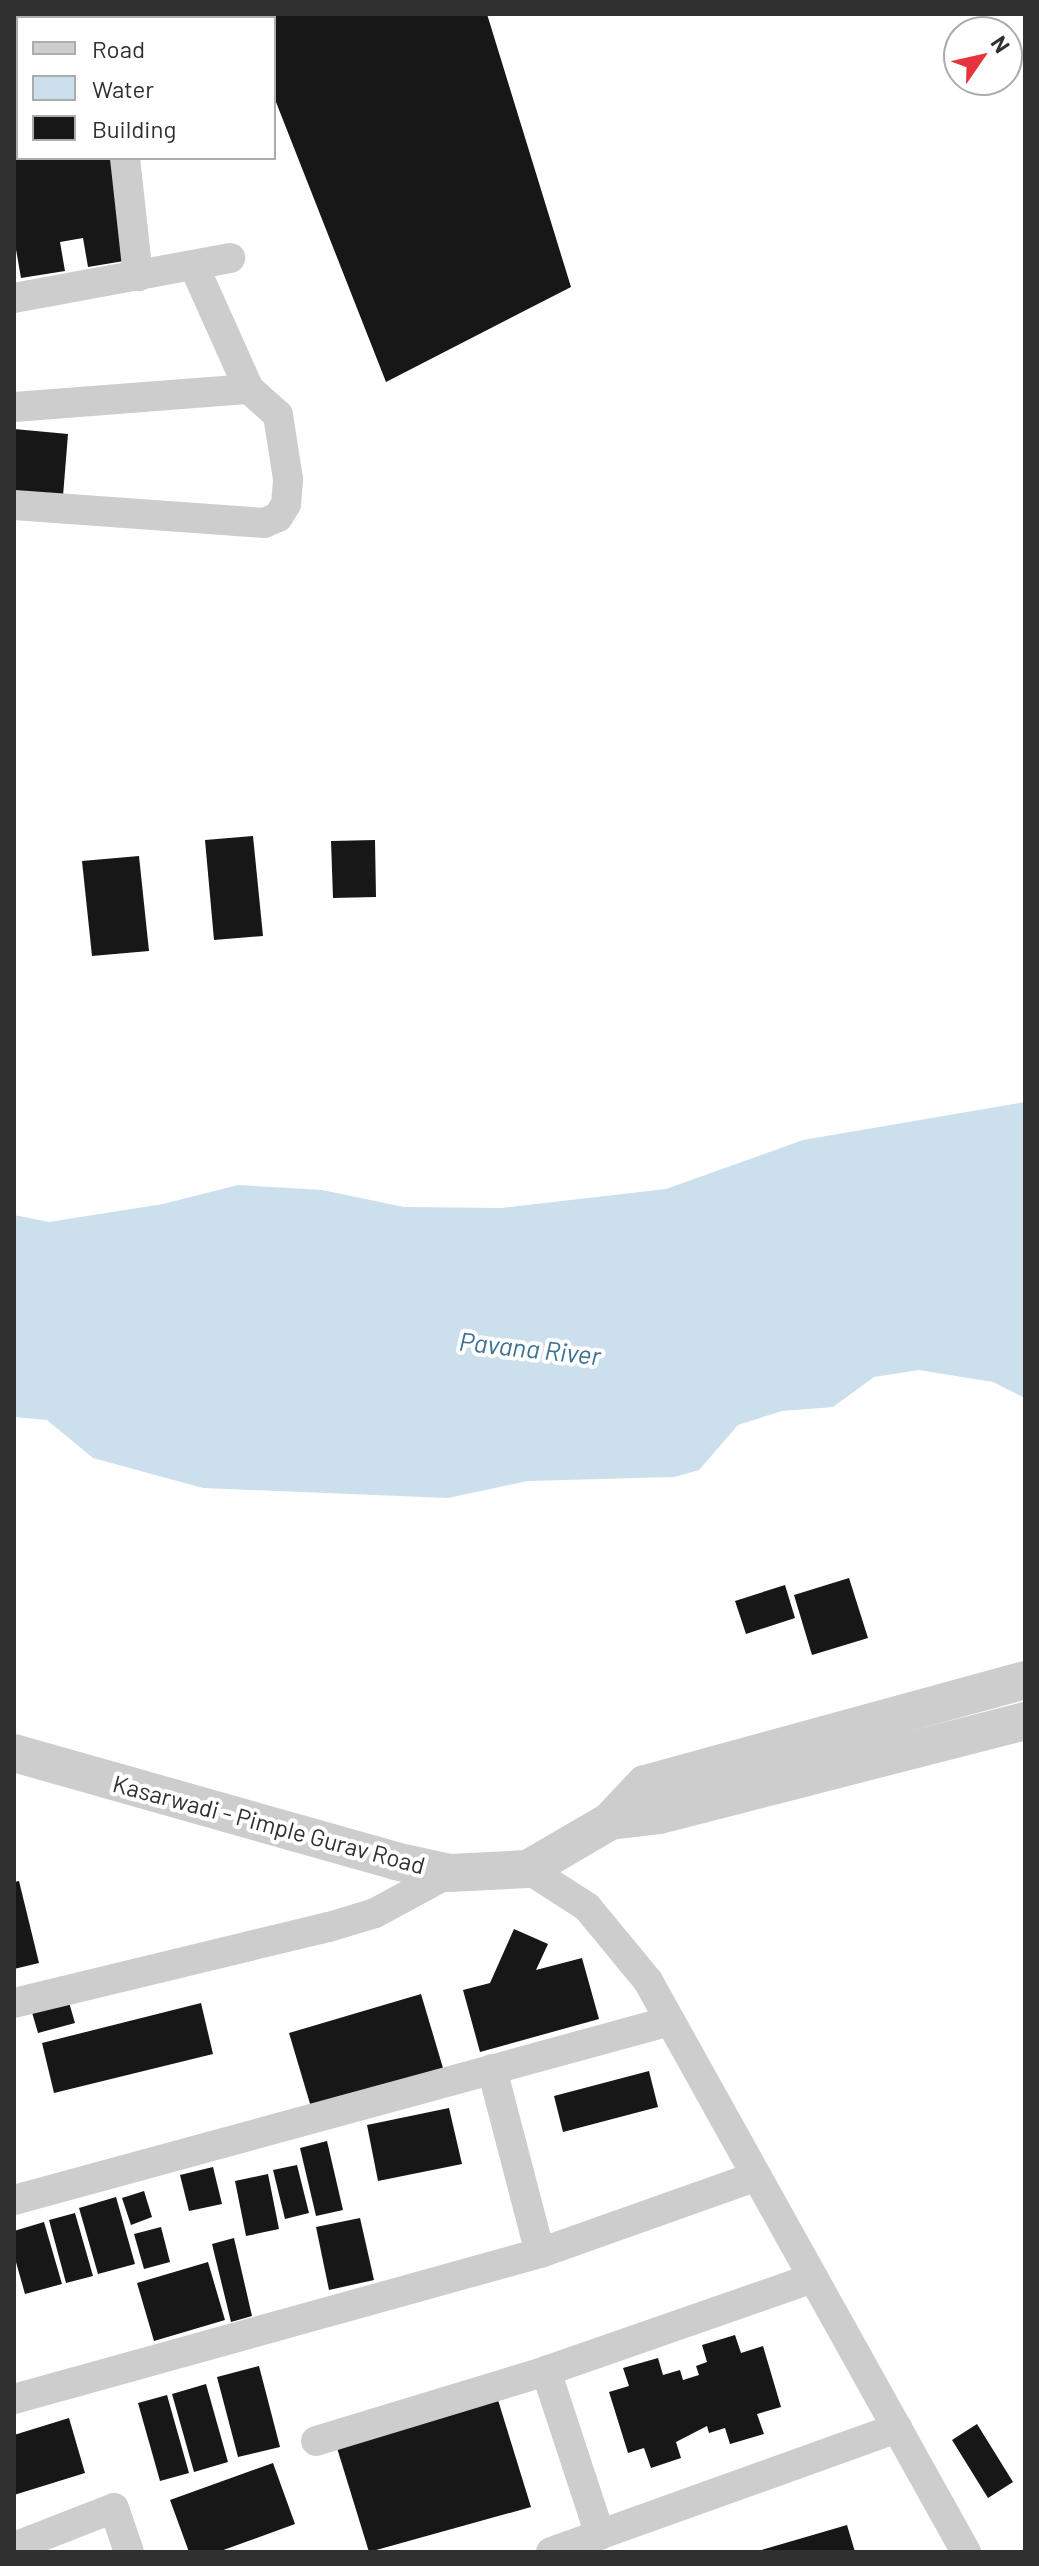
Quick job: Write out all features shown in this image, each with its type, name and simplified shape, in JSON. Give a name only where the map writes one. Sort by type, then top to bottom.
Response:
[{"type":"street","points":[[125,160],[138,276]]},
{"type":"street","points":[[14,298],[230,258]]},
{"type":"street","points":[[14,505],[264,523],[278,517],[286,504],[288,479],[278,415],[249,389],[194,266]]},
{"type":"street","points":[[14,407],[249,389]]},
{"type":"street","name":"Kasarwadi - Pimple Gurav Road","points":[[14,1753],[449,1873],[528,1869],[610,1821],[645,1784],[1025,1680]]},
{"type":"street","name":"Kasarwadi - Pimple Gurav Road","points":[[610,1821],[659,1815],[1025,1721]]},
{"type":"street","points":[[528,1869],[587,1907],[628,1953],[670,2021],[966,2552]]},
{"type":"street","points":[[14,2003],[329,1927],[375,1913],[449,1873]]},
{"type":"street","points":[[14,2200],[670,2021]]},
{"type":"street","points":[[492,2069],[540,2253]]},
{"type":"street","points":[[14,2399],[540,2253],[757,2176]]},
{"type":"street","points":[[316,2441],[546,2371],[813,2278]]},
{"type":"street","points":[[546,2371],[600,2535]]},
{"type":"street","points":[[551,2552],[898,2428]]},
{"type":"street","points":[[14,2547],[114,2508],[129,2552]]},
{"type":"water","name":"Pavana River","points":[[1025,1102],[1025,1398],[993,1382],[919,1370],[874,1377],[833,1407],[782,1411],[738,1425],[699,1470],[674,1477],[528,1481],[448,1498],[203,1488],[93,1458],[47,1420],[14,1417],[14,1215],[49,1222],[163,1204],[238,1185],[322,1190],[404,1207],[501,1208],[666,1189],[803,1140]]},
{"type":"building","points":[[14,14],[87,14],[16,16],[16,160],[112,160],[130,260],[88,267],[83,238],[60,242],[65,271],[21,278],[14,238]]},
{"type":"building","points":[[241,14],[487,14],[571,287],[386,382],[276,102],[276,16]]},
{"type":"building","points":[[14,429],[68,434],[63,496],[14,491]]},
{"type":"building","points":[[253,836],[263,936],[214,940],[205,840]]},
{"type":"building","points":[[375,840],[376,897],[333,898],[331,841]]},
{"type":"building","points":[[139,856],[149,951],[92,956],[82,861]]},
{"type":"building","points":[[849,1578],[868,1638],[812,1655],[794,1595]]},
{"type":"building","points":[[785,1585],[795,1618],[746,1634],[735,1601]]},
{"type":"building","points":[[19,1881],[39,1963],[14,1969],[14,1882]]},
{"type":"building","points":[[514,1929],[548,1944],[536,1970],[582,1958],[599,2019],[480,2052],[463,1990],[490,1983]]},
{"type":"building","points":[[421,1994],[443,2068],[311,2107],[289,2033]]},
{"type":"building","points":[[68,1999],[75,2023],[38,2033],[31,2009]]},
{"type":"building","points":[[201,2003],[213,2054],[54,2093],[42,2043]]},
{"type":"building","points":[[649,2071],[658,2107],[563,2132],[554,2096]]},
{"type":"building","points":[[449,2108],[462,2164],[378,2181],[367,2125]]},
{"type":"building","points":[[327,2141],[343,2210],[316,2216],[300,2148]]},
{"type":"building","points":[[297,2165],[309,2213],[285,2219],[273,2170]]},
{"type":"building","points":[[213,2167],[222,2204],[189,2211],[180,2175]]},
{"type":"building","points":[[268,2174],[279,2229],[246,2236],[235,2181]]},
{"type":"building","points":[[144,2191],[152,2217],[131,2225],[122,2198]]},
{"type":"building","points":[[116,2197],[135,2264],[98,2274],[79,2208]]},
{"type":"building","points":[[75,2213],[93,2276],[66,2283],[49,2220]]},
{"type":"building","points":[[360,2218],[374,2280],[329,2290],[316,2227]]},
{"type":"building","points":[[44,2222],[62,2284],[25,2294],[14,2255],[14,2231]]},
{"type":"building","points":[[161,2227],[170,2262],[144,2269],[134,2234]]},
{"type":"building","points":[[234,2238],[252,2316],[231,2322],[212,2244]]},
{"type":"building","points":[[208,2262],[225,2320],[154,2341],[137,2283]]},
{"type":"building","points":[[735,2335],[741,2353],[763,2346],[781,2407],[757,2414],[764,2434],[730,2444],[725,2428],[709,2433],[707,2426],[676,2442],[681,2458],[651,2468],[644,2448],[628,2453],[609,2392],[629,2386],[623,2368],[658,2358],[663,2375],[680,2370],[683,2380],[699,2375],[696,2366],[707,2362],[702,2345]]},
{"type":"building","points":[[259,2366],[280,2447],[238,2457],[217,2377]]},
{"type":"building","points":[[206,2384],[228,2462],[194,2472],[172,2394]]},
{"type":"building","points":[[167,2395],[189,2473],[160,2481],[138,2403]]},
{"type":"building","points":[[498,2400],[531,2507],[369,2552],[337,2448]]},
{"type":"building","points":[[69,2418],[85,2473],[14,2495],[14,2435]]},
{"type":"building","points":[[977,2424],[1013,2482],[988,2498],[952,2440]]},
{"type":"building","points":[[273,2463],[295,2524],[218,2552],[189,2552],[170,2500]]},
{"type":"building","points":[[847,2525],[855,2552],[758,2551]]}]
